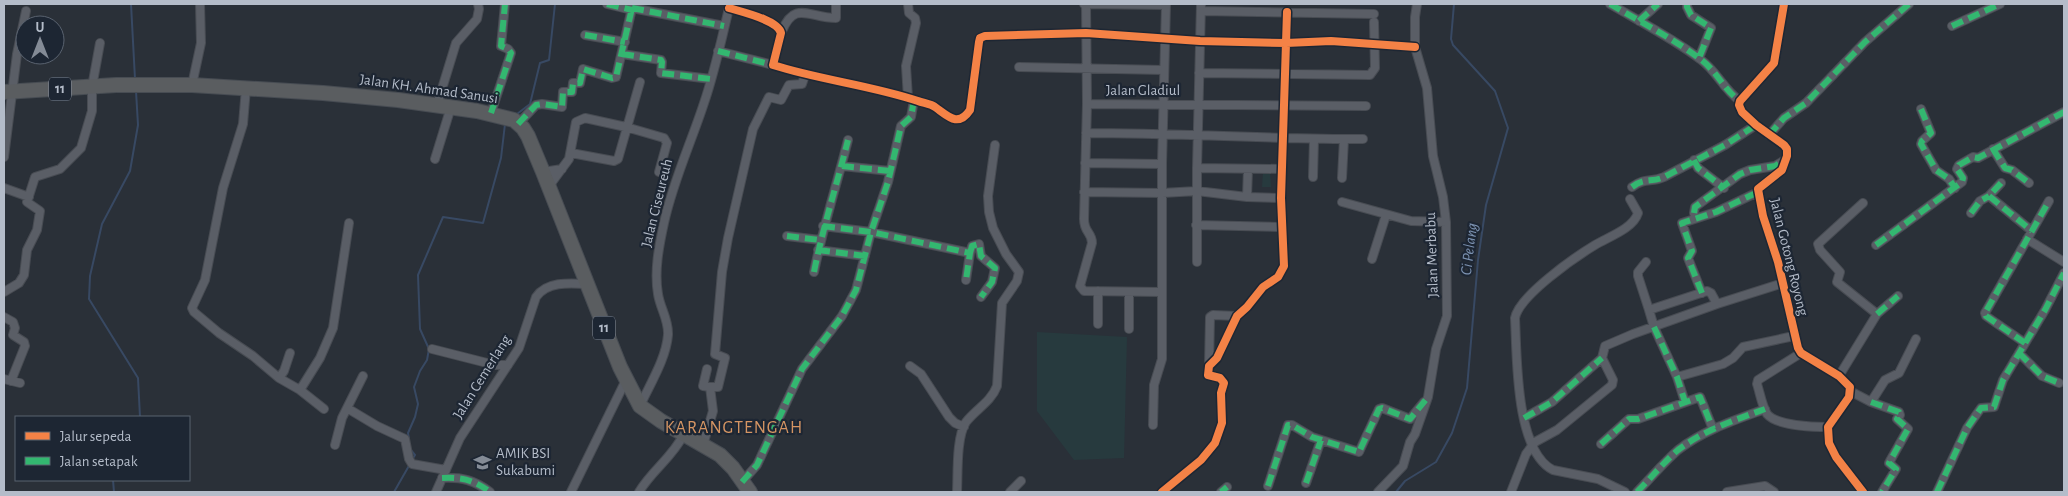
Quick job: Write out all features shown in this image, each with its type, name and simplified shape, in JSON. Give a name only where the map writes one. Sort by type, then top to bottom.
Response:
[{"type":"highway","name":"Jalan KH. Ahmad Sanusi","points":[[8,92],[116,85],[192,85],[344,94],[451,107],[506,118]]},
{"type":"highway","name":"11","points":[[506,118],[528,136],[626,380],[640,406],[650,414],[720,455],[746,487]]},
{"type":"street","points":[[192,85],[201,43],[200,4]]},
{"type":"street","points":[[437,105],[456,43],[477,19],[478,4]]},
{"type":"street","points":[[505,4],[501,46],[508,49],[511,53],[506,118],[536,105],[562,107],[564,91],[572,92],[572,84],[580,83],[583,69],[612,78],[616,77],[632,7]]},
{"type":"street","points":[[607,4],[632,7],[724,26]]},
{"type":"street","points":[[773,65],[779,28],[792,12],[799,10],[836,18],[836,4]]},
{"type":"street","points":[[746,487],[802,369],[842,316],[856,290],[901,126],[911,116],[911,99],[906,66],[916,23],[915,18],[909,13],[908,4]]},
{"type":"street","points":[[1153,425],[1154,385],[1162,359],[1162,164],[1166,4],[1085,4],[1087,70],[1084,226],[1091,236],[1092,243],[1081,280],[1081,288],[1084,291],[1161,292]]},
{"type":"street","name":"Jalan Merbabu","points":[[1378,492],[1403,466],[1410,442],[1415,434],[1428,397],[1436,349],[1447,316],[1446,222],[1443,197],[1432,156],[1427,88],[1415,47],[1417,4]]},
{"type":"street","points":[[1610,4],[1699,58],[1713,70],[1726,90],[1740,101]]},
{"type":"street","points":[[1639,21],[1658,4]]},
{"type":"street","points":[[1687,4],[1691,15],[1712,28],[1699,58]]},
{"type":"street","points":[[1694,213],[1695,207],[1724,188],[1734,178],[1750,170],[1776,166],[1785,160],[1787,149],[1784,145],[1756,125],[1742,112],[1739,105],[1740,101],[1774,64],[1784,4]]},
{"type":"street","points":[[1769,135],[1780,122],[1806,103],[1861,46],[1909,4]]},
{"type":"street","points":[[1952,26],[2000,4]]},
{"type":"street","points":[[730,6],[779,28]]},
{"type":"street","name":"Jalan Ciseureuh","points":[[640,406],[664,353],[668,335],[667,323],[660,305],[657,284],[657,266],[664,222],[680,165],[711,79],[730,6]]},
{"type":"street","points":[[1197,262],[1196,225],[1199,73],[1201,7],[1374,18],[1375,68],[1370,75],[1199,73]]},
{"type":"street","points":[[4,157],[8,92],[26,12]]},
{"type":"street","points":[[1210,366],[1226,343],[1237,316],[1247,308],[1263,287],[1278,277],[1284,266],[1281,198],[1287,12]]},
{"type":"street","points":[[718,51],[805,75],[911,99],[934,106],[951,118],[958,119],[965,117],[970,110],[979,42],[980,38],[985,36],[1086,33],[1200,41],[1286,43],[1331,41],[1415,47]]},
{"type":"street","points":[[586,35],[625,42]]},
{"type":"street","points":[[4,292],[21,281],[26,272],[27,250],[37,230],[40,213],[38,209],[28,203],[35,176],[60,169],[78,154],[81,148],[92,111],[92,87],[100,43]]},
{"type":"street","points":[[622,54],[661,60],[661,73],[711,79]]},
{"type":"street","points":[[1019,67],[1087,70],[1164,70]]},
{"type":"street","points":[[707,369],[703,386],[718,387],[725,358],[715,354],[722,272],[753,129],[769,98],[781,100],[789,86],[802,84],[805,75]]},
{"type":"street","points":[[571,153],[614,161],[620,156],[626,127],[640,82]]},
{"type":"street","points":[[246,88],[242,132],[223,188],[205,280],[192,308],[194,312],[254,356],[279,378],[300,390],[324,409]]},
{"type":"street","name":"Jalan Gladiul","points":[[1086,104],[1366,106]]},
{"type":"street","points":[[436,159],[451,107]]},
{"type":"street","points":[[1921,109],[1931,133],[1922,141],[1922,144],[1936,170],[1949,179],[1955,188]]},
{"type":"street","points":[[1876,245],[1955,188],[1963,180],[1957,167],[1972,157],[1977,158],[2063,114]]},
{"type":"street","points":[[549,186],[571,153],[575,126],[580,119],[585,118],[660,136],[666,141],[659,172]]},
{"type":"street","points":[[1632,187],[1643,180],[1660,178],[1725,145],[1756,125]]},
{"type":"street","points":[[1086,133],[1163,133],[1363,139]]},
{"type":"street","points":[[1314,139],[1314,177]]},
{"type":"street","points":[[1342,178],[1344,139]]},
{"type":"street","points":[[814,272],[820,240],[848,140]]},
{"type":"street","points":[[956,492],[960,437],[970,417],[991,398],[997,386],[1002,303],[1017,281],[1019,272],[1006,254],[993,228],[989,212],[988,196],[995,146]]},
{"type":"street","points":[[1993,149],[2005,168],[2015,172],[2029,183]]},
{"type":"street","points":[[1694,160],[1698,168],[1724,188]]},
{"type":"street","name":"Jalan Gotong Royong","points":[[1785,160],[1782,170],[1762,184],[1758,192],[1763,216],[1783,283],[1794,336],[1801,353]]},
{"type":"street","points":[[1085,163],[1162,164]]},
{"type":"street","points":[[842,166],[890,171]]},
{"type":"street","points":[[1197,168],[1282,169]]},
{"type":"street","points":[[544,172],[562,169]]},
{"type":"street","points":[[1247,198],[1248,169]]},
{"type":"street","points":[[1970,213],[1980,201],[1989,196],[2001,183]]},
{"type":"street","points":[[4,188],[29,197]]},
{"type":"street","points":[[1084,192],[1162,193],[1197,191],[1247,198],[1281,198]]},
{"type":"street","points":[[1702,293],[1688,258],[1692,251],[1682,223],[1716,212],[1758,192]]},
{"type":"street","points":[[1989,196],[2032,231]]},
{"type":"street","points":[[1625,492],[1598,479],[1553,470],[1543,462],[1533,444],[1524,418],[1519,389],[1516,313],[1527,297],[1574,258],[1636,219],[1638,213],[1630,199]]},
{"type":"street","points":[[2025,343],[1986,316],[1985,313],[2048,201]]},
{"type":"street","points":[[1342,202],[1411,222],[1446,222]]},
{"type":"street","points":[[1863,203],[1820,242],[1818,246],[1840,272],[1838,282],[1877,314]]},
{"type":"street","points":[[1372,259],[1386,215]]},
{"type":"street","points":[[300,390],[320,358],[333,328],[349,223]]},
{"type":"street","points":[[1196,225],[1282,227]]},
{"type":"street","points":[[824,226],[871,232],[970,253]]},
{"type":"street","points":[[787,236],[820,240]]},
{"type":"street","points":[[2027,240],[2064,262]]},
{"type":"street","points":[[966,280],[972,246],[979,244],[981,256],[995,268],[992,282],[981,296]]},
{"type":"street","points":[[818,250],[865,256]]},
{"type":"street","points":[[1646,262],[1638,272],[1638,276],[1654,327],[1677,377],[1684,402]]},
{"type":"street","points":[[1937,492],[1967,428],[1981,408],[1994,407],[2003,380],[2045,310],[2064,273]]},
{"type":"street","points":[[1510,492],[1522,462],[1533,444],[1542,437],[1557,430],[1612,386],[1613,380],[1602,358],[1603,349],[1608,344],[1717,304],[1783,283]]},
{"type":"street","name":"Jalan Cemerlang","points":[[436,492],[470,422],[520,348],[536,297],[540,292],[554,285],[587,284]]},
{"type":"street","points":[[1098,291],[1098,324]]},
{"type":"street","points":[[1129,292],[1129,329]]},
{"type":"street","points":[[1649,310],[1709,292],[1717,304]]},
{"type":"street","points":[[1839,376],[1877,314],[1898,296]]},
{"type":"street","points":[[1162,492],[1208,452],[1220,433],[1223,380],[1208,375],[1210,366],[1210,317],[1213,315],[1237,316]]},
{"type":"street","points":[[4,317],[14,324],[13,335],[24,342],[25,346],[12,381]]},
{"type":"street","points":[[1677,377],[1722,364],[1733,358],[1743,348],[1794,336]]},
{"type":"street","points":[[1871,402],[1885,380],[1899,374],[1916,339]]},
{"type":"street","points":[[432,349],[495,365],[508,365]]},
{"type":"street","points":[[279,378],[284,371],[290,353]]},
{"type":"street","points":[[1828,427],[1806,427],[1769,416],[1757,384],[1758,380],[1801,353],[1839,376],[1848,384],[1849,398],[1828,427],[1829,443],[1832,451],[1863,492]]},
{"type":"street","points":[[2019,353],[2042,376],[2058,383]]},
{"type":"street","points":[[1524,418],[1552,402],[1602,358]]},
{"type":"street","points":[[910,366],[921,374],[949,417],[955,423],[964,426]]},
{"type":"street","points":[[335,445],[347,408],[363,376]]},
{"type":"street","points":[[571,492],[626,380]]},
{"type":"street","points":[[703,444],[713,411],[710,387]]},
{"type":"street","points":[[1850,391],[1871,402],[1899,412],[1900,415],[1897,419],[1908,428],[1889,463],[1896,469],[1882,492]]},
{"type":"street","points":[[1268,486],[1288,425],[1292,425],[1312,437],[1359,452],[1378,409],[1382,408],[1410,419],[1428,397]]},
{"type":"street","points":[[1601,444],[1629,420],[1638,419],[1700,397],[1713,429]]},
{"type":"street","points":[[347,408],[376,426],[405,439],[409,459],[412,464],[446,470]]},
{"type":"street","points":[[1637,492],[1678,450],[1713,429],[1765,409]]},
{"type":"street","points":[[639,492],[654,472],[673,453],[684,434]]},
{"type":"street","points":[[1306,483],[1321,440]]},
{"type":"street","points":[[442,478],[458,478],[473,481],[490,492]]},
{"type":"street","points":[[1010,492],[1021,481]]},
{"type":"street","points":[[1727,492],[1765,486],[1774,492]]},
{"type":"green space","points":[[1263,171],[1270,172],[1271,187],[1262,187]]},
{"type":"green space","points":[[1037,332],[1127,337],[1124,458],[1074,460],[1037,411]]},
{"type":"waterway","points":[[131,4],[135,79]]},
{"type":"waterway","points":[[517,114],[530,104],[540,63],[549,60],[555,4]]},
{"type":"waterway","name":"Ci Pelang","points":[[1396,492],[1405,481],[1436,462],[1452,433],[1467,388],[1478,260],[1486,205],[1508,128],[1495,91],[1453,45],[1451,39],[1454,4]]},
{"type":"waterway","points":[[136,91],[138,125],[130,171],[102,224],[90,276],[89,299],[138,378],[140,416]]},
{"type":"waterway","points":[[409,439],[408,433],[418,404],[414,387],[420,371],[427,360],[429,349],[420,329],[418,275],[443,217],[483,223],[501,158],[505,124]]},
{"type":"waterway","points":[[410,449],[415,455],[412,460]]},
{"type":"waterway","points":[[394,492],[410,464]]},
{"type":"waterway","points":[[113,481],[114,492]]},
{"type":"marked path","points":[[491,113],[511,53],[508,49],[501,46],[505,4]]},
{"type":"marked path","points":[[607,4],[632,10]]},
{"type":"marked path","points":[[518,124],[536,105],[562,107],[563,92],[572,92],[573,83],[580,83],[583,69],[612,78],[616,77],[633,4]]},
{"type":"marked path","points":[[1610,4],[1668,37],[1700,59],[1740,101]]},
{"type":"marked path","points":[[1639,21],[1658,4]]},
{"type":"marked path","points":[[1687,4],[1691,15],[1711,28],[1699,58]]},
{"type":"marked path","points":[[1769,135],[1784,118],[1806,103],[1865,42],[1909,4]]},
{"type":"marked path","points":[[1952,26],[2000,4]]},
{"type":"marked path","points":[[632,8],[724,26]]},
{"type":"marked path","points":[[585,35],[625,42]]},
{"type":"marked path","points":[[718,51],[773,65]]},
{"type":"marked path","points":[[622,54],[661,60],[661,73],[711,79]]},
{"type":"marked path","points":[[742,482],[757,465],[802,369],[842,316],[856,290],[871,232],[888,182],[901,126],[911,117],[914,100]]},
{"type":"marked path","points":[[1921,109],[1931,133],[1921,144],[1936,170],[1949,179],[1955,188]]},
{"type":"marked path","points":[[1876,245],[1962,182],[1963,178],[1957,169],[1959,165],[1973,157],[1978,158],[2064,112]]},
{"type":"marked path","points":[[1632,187],[1644,181],[1664,177],[1725,145],[1756,125]]},
{"type":"marked path","points":[[814,272],[848,140]]},
{"type":"marked path","points":[[1993,149],[2005,168],[2012,170],[2029,183]]},
{"type":"marked path","points":[[1694,160],[1698,168],[1724,188]]},
{"type":"marked path","points":[[1694,213],[1695,207],[1740,174],[1750,170],[1775,166],[1785,160]]},
{"type":"marked path","points":[[842,166],[890,171]]},
{"type":"marked path","points":[[2001,183],[1989,196],[2032,231]]},
{"type":"marked path","points":[[1702,293],[1688,258],[1692,251],[1682,223],[1716,212],[1758,192]]},
{"type":"marked path","points":[[1971,213],[1980,201],[1989,196]]},
{"type":"marked path","points":[[2025,343],[1986,316],[1985,313],[2049,201]]},
{"type":"marked path","points":[[823,226],[871,232],[970,253],[966,280]]},
{"type":"marked path","points":[[787,236],[820,240]]},
{"type":"marked path","points":[[970,253],[972,246],[979,244],[981,256],[995,268],[992,282],[981,297]]},
{"type":"marked path","points":[[818,250],[865,256]]},
{"type":"marked path","points":[[1937,492],[1967,428],[1981,408],[1994,407],[2003,380],[2045,310],[2064,273]]},
{"type":"marked path","points":[[1877,314],[1898,296]]},
{"type":"marked path","points":[[1654,327],[1677,377],[1685,402]]},
{"type":"marked path","points":[[2019,353],[2042,376],[2059,383]]},
{"type":"marked path","points":[[1524,418],[1552,402],[1602,358]]},
{"type":"marked path","points":[[1268,486],[1288,425],[1292,425],[1312,437],[1359,452],[1379,409],[1382,408],[1410,419],[1428,397]]},
{"type":"marked path","points":[[1601,444],[1629,419],[1638,419],[1700,397],[1713,429]]},
{"type":"marked path","points":[[1871,402],[1899,412],[1900,415],[1897,419],[1908,429],[1889,463],[1896,469],[1882,492]]},
{"type":"marked path","points":[[1637,492],[1678,450],[1688,443],[1720,426],[1765,409]]},
{"type":"marked path","points":[[1306,483],[1321,440]]},
{"type":"marked path","points":[[442,478],[468,480],[490,492]]},
{"type":"marked path","points":[[1221,492],[1227,487]]},
{"type":"cycle path","points":[[1784,4],[1774,63],[1740,101],[1739,105],[1742,112],[1756,125],[1787,149],[1787,156],[1782,170],[1758,189],[1763,216],[1778,262],[1798,348],[1801,353],[1839,376],[1850,387],[1849,397],[1828,427],[1829,443],[1836,457],[1863,492]]},
{"type":"cycle path","points":[[729,8],[767,20],[778,28],[781,33],[773,65],[900,95],[931,105],[953,119],[961,118],[970,110],[979,42],[980,38],[985,36],[1086,33],[1200,41],[1286,43],[1331,41],[1415,47]]},
{"type":"cycle path","points":[[1162,492],[1201,460],[1215,443],[1222,423],[1221,393],[1224,383],[1220,378],[1208,375],[1209,366],[1217,358],[1237,316],[1263,287],[1278,277],[1284,266],[1281,198],[1287,12]]},
{"type":"place","name":"AMIK BSI Sukabumi","points":[[482,462]]},
{"type":"district","name":"KARANGTENGAH","points":[[734,428]]}]
